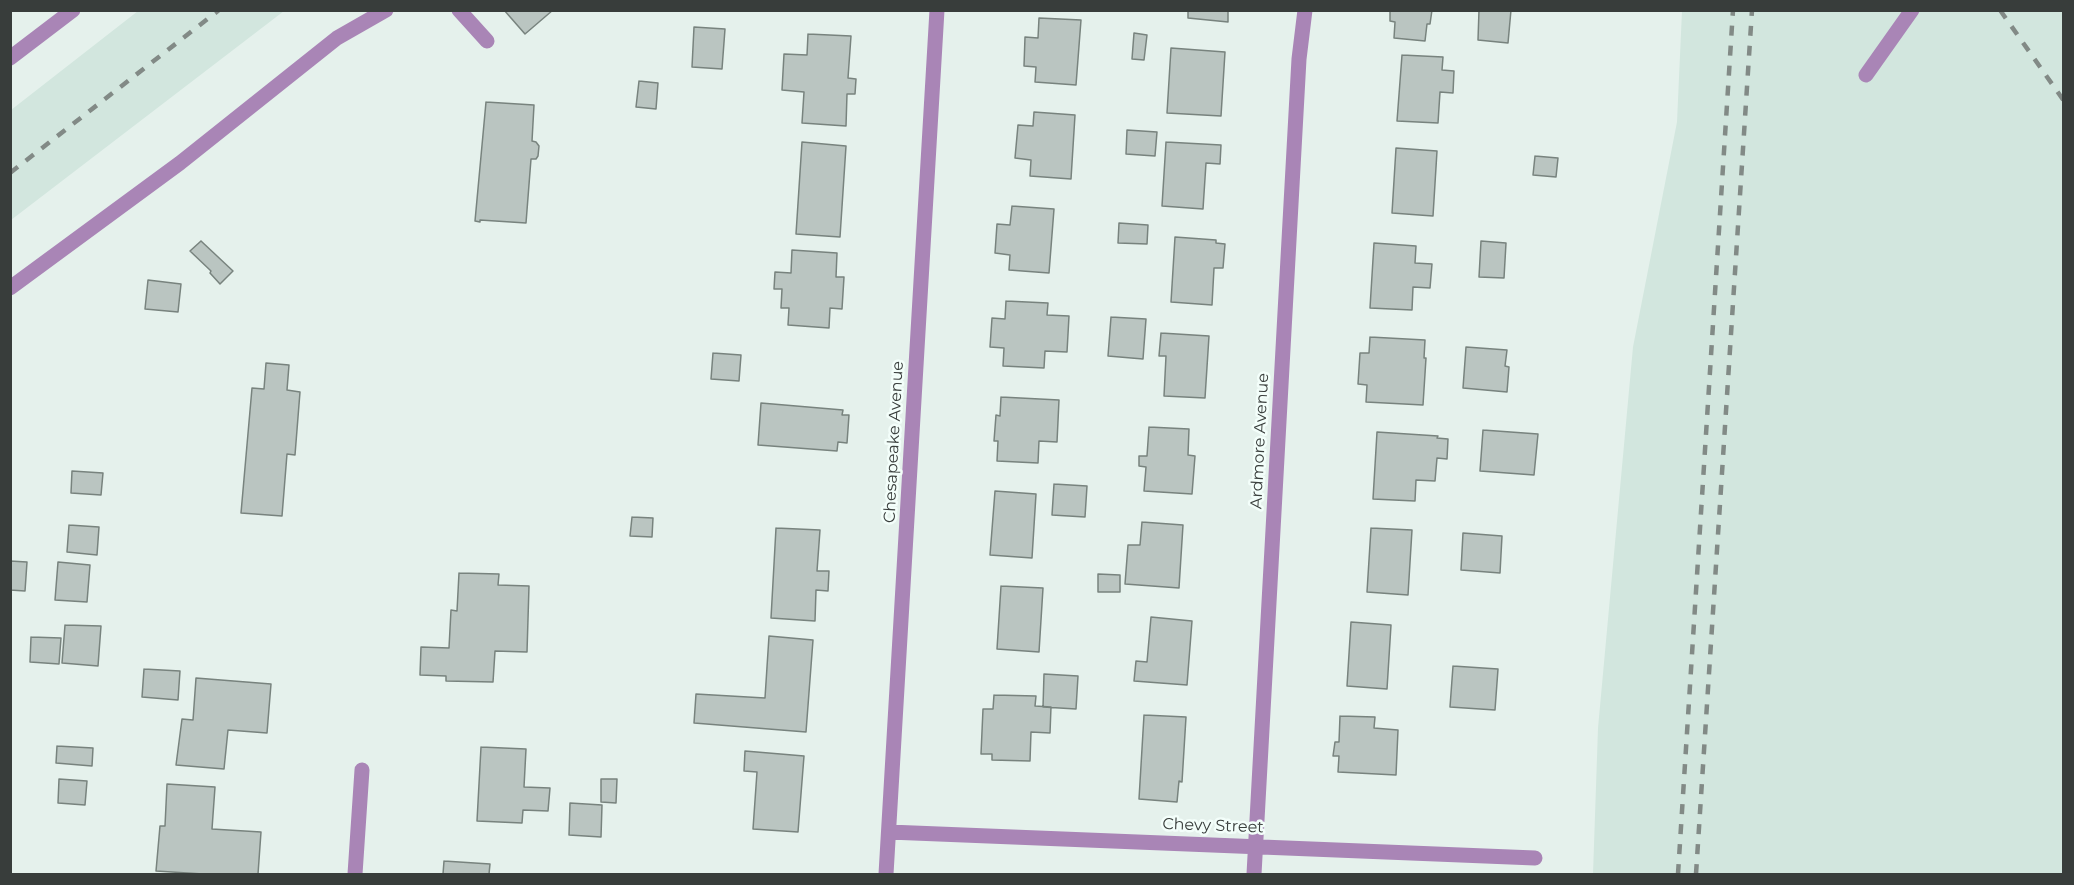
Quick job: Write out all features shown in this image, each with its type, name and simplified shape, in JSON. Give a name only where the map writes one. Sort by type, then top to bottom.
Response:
[{"type":"street","points":[[10,58],[73,10]]},
{"type":"street","points":[[10,288],[180,163],[337,38],[386,10]]},
{"type":"street","points":[[459,10],[487,41]]},
{"type":"street","name":"Chesapeake Avenue","points":[[886,874],[937,10]]},
{"type":"street","name":"Ardmore Avenue","points":[[1254,874],[1299,59],[1305,10]]},
{"type":"street","points":[[1866,75],[1912,10]]},
{"type":"street","points":[[355,874],[362,771]]},
{"type":"street","name":"Chevy Street","points":[[889,832],[1535,858]]},
{"type":"shaded area","points":[[138,11],[284,11],[11,220],[11,110]]},
{"type":"shaded area","points":[[1682,11],[2063,11],[2063,874],[1593,874],[1598,728],[1633,347],[1677,122]]},
{"type":"building","points":[[504,10],[553,10],[525,34]]},
{"type":"building","points":[[1188,10],[1228,10],[1228,22],[1188,18]]},
{"type":"building","points":[[1390,10],[1432,10],[1425,41],[1394,38],[1395,22],[1390,21]]},
{"type":"building","points":[[1479,10],[1511,10],[1508,43],[1478,40]]},
{"type":"building","points":[[1039,18],[1081,20],[1076,85],[1035,82],[1036,67],[1024,66],[1025,37],[1038,38]]},
{"type":"building","points":[[694,27],[725,29],[722,69],[692,67]]},
{"type":"building","points":[[1134,33],[1147,35],[1144,60],[1132,59]]},
{"type":"building","points":[[808,34],[851,36],[848,78],[856,79],[855,94],[847,94],[846,126],[802,123],[804,92],[782,90],[784,54],[807,55]]},
{"type":"building","points":[[1171,48],[1225,52],[1221,116],[1167,113]]},
{"type":"building","points":[[1402,55],[1443,57],[1442,70],[1454,71],[1453,93],[1440,92],[1438,123],[1397,121]]},
{"type":"building","points":[[639,81],[658,83],[656,109],[636,107]]},
{"type":"building","points":[[486,102],[534,105],[532,141],[539,146],[538,156],[536,159],[531,159],[526,223],[475,221]]},
{"type":"building","points":[[1034,112],[1075,115],[1071,179],[1030,176],[1031,160],[1015,158],[1018,125],[1033,126]]},
{"type":"building","points":[[1127,130],[1157,132],[1155,156],[1126,154]]},
{"type":"building","points":[[802,142],[846,146],[840,237],[796,234]]},
{"type":"building","points":[[1166,142],[1221,145],[1220,164],[1206,163],[1203,209],[1162,206]]},
{"type":"building","points":[[1396,148],[1437,151],[1433,216],[1392,213]]},
{"type":"building","points":[[1535,156],[1558,158],[1556,177],[1533,175]]},
{"type":"building","points":[[1012,206],[1054,209],[1049,273],[1009,270],[1010,255],[995,253],[997,224],[1010,225]]},
{"type":"building","points":[[1119,223],[1148,225],[1147,244],[1118,243]]},
{"type":"building","points":[[1175,237],[1216,240],[1216,243],[1225,244],[1223,268],[1214,268],[1212,305],[1171,302]]},
{"type":"building","points":[[201,241],[233,271],[220,284],[210,273],[211,271],[190,251]]},
{"type":"building","points":[[1481,241],[1506,243],[1504,278],[1479,277]]},
{"type":"building","points":[[1374,243],[1416,246],[1415,263],[1432,264],[1430,288],[1413,287],[1412,310],[1370,308]]},
{"type":"building","points":[[792,250],[837,253],[836,277],[844,277],[842,309],[830,308],[829,328],[788,325],[789,308],[781,308],[782,289],[774,289],[775,272],[791,273]]},
{"type":"building","points":[[148,280],[181,284],[178,312],[145,309]]},
{"type":"building","points":[[1006,301],[1048,303],[1047,315],[1069,316],[1067,352],[1045,351],[1044,368],[1003,366],[1004,348],[990,347],[992,318],[1005,319]]},
{"type":"building","points":[[1111,317],[1146,319],[1143,359],[1108,356]]},
{"type":"building","points":[[1161,333],[1209,336],[1205,398],[1164,396],[1166,356],[1159,356]]},
{"type":"building","points":[[1370,337],[1425,340],[1423,405],[1366,402],[1367,385],[1358,384],[1360,353],[1369,353]]},
{"type":"building","points":[[1466,347],[1507,350],[1505,366],[1509,367],[1507,392],[1463,388]]},
{"type":"building","points":[[713,353],[741,355],[739,381],[711,379]]},
{"type":"building","points":[[266,363],[289,365],[287,390],[300,392],[295,455],[287,454],[282,516],[241,513],[252,388],[264,389]]},
{"type":"building","points":[[1001,397],[1059,400],[1057,442],[1039,441],[1038,463],[997,461],[998,441],[994,441],[996,415],[1000,416]]},
{"type":"building","points":[[761,403],[843,410],[842,415],[849,415],[847,443],[838,442],[837,451],[758,445]]},
{"type":"building","points":[[1149,427],[1189,429],[1188,455],[1195,456],[1192,494],[1144,491],[1146,467],[1139,466],[1139,456],[1147,456]]},
{"type":"building","points":[[1483,430],[1538,434],[1534,475],[1480,471]]},
{"type":"building","points":[[1377,432],[1438,436],[1437,438],[1448,439],[1447,459],[1437,458],[1435,481],[1416,480],[1415,501],[1373,499]]},
{"type":"building","points":[[72,471],[103,473],[101,495],[71,493]]},
{"type":"building","points":[[1054,484],[1087,486],[1085,517],[1052,515]]},
{"type":"building","points":[[995,491],[1036,494],[1032,558],[990,555]]},
{"type":"building","points":[[632,517],[653,518],[652,537],[630,536]]},
{"type":"building","points":[[1142,522],[1183,525],[1179,588],[1125,584],[1128,545],[1140,545]]},
{"type":"building","points":[[69,525],[99,527],[97,555],[67,552]]},
{"type":"building","points":[[776,528],[820,530],[817,571],[829,571],[828,591],[816,590],[815,621],[771,618]]},
{"type":"building","points":[[1371,528],[1412,530],[1408,595],[1367,592]]},
{"type":"building","points":[[1463,533],[1502,536],[1500,573],[1461,570]]},
{"type":"building","points":[[10,561],[27,562],[25,591],[10,590]]},
{"type":"building","points":[[58,562],[90,565],[87,602],[55,600]]},
{"type":"building","points":[[459,573],[499,574],[498,585],[529,586],[527,652],[495,651],[493,682],[446,681],[446,676],[420,675],[421,647],[449,648],[451,610],[457,611]]},
{"type":"building","points":[[1098,574],[1120,575],[1120,592],[1098,592]]},
{"type":"building","points":[[1001,586],[1043,588],[1039,652],[997,649]]},
{"type":"building","points":[[1151,617],[1192,621],[1187,685],[1134,681],[1136,661],[1147,662]]},
{"type":"building","points":[[1351,622],[1391,625],[1387,689],[1347,686]]},
{"type":"building","points":[[65,625],[101,626],[98,666],[62,663]]},
{"type":"building","points":[[769,636],[813,640],[806,732],[694,723],[696,694],[765,698]]},
{"type":"building","points":[[31,637],[61,638],[59,664],[30,662]]},
{"type":"building","points":[[1453,666],[1498,669],[1495,710],[1450,707]]},
{"type":"building","points":[[144,669],[180,671],[178,700],[142,697]]},
{"type":"building","points":[[1044,674],[1078,676],[1076,709],[1043,707]]},
{"type":"building","points":[[196,678],[271,684],[267,733],[228,730],[224,769],[176,765],[182,719],[193,720]]},
{"type":"building","points":[[994,695],[1036,696],[1035,706],[1051,707],[1050,733],[1031,732],[1030,761],[992,760],[992,754],[981,754],[983,709],[993,709]]},
{"type":"building","points":[[1144,715],[1186,717],[1182,782],[1179,781],[1177,802],[1139,799]]},
{"type":"building","points":[[1340,716],[1375,717],[1374,728],[1398,730],[1396,775],[1338,772],[1339,756],[1333,756],[1335,742],[1339,742]]},
{"type":"building","points":[[57,746],[93,748],[92,766],[56,763]]},
{"type":"building","points":[[481,747],[526,749],[524,787],[550,788],[548,811],[523,810],[522,823],[477,821]]},
{"type":"building","points":[[745,751],[804,756],[798,832],[753,829],[757,772],[744,771]]},
{"type":"building","points":[[59,779],[87,781],[85,805],[58,803]]},
{"type":"building","points":[[601,779],[617,779],[616,803],[601,802]]},
{"type":"building","points":[[167,784],[215,787],[212,829],[261,832],[258,874],[156,871],[160,826],[165,826]]},
{"type":"building","points":[[570,803],[602,805],[601,837],[569,835]]},
{"type":"building","points":[[444,861],[490,864],[489,874],[443,874]]},
{"type":"railway","points":[[10,173],[219,10]]},
{"type":"railway","points":[[1678,874],[1733,10]]},
{"type":"railway","points":[[1696,874],[1752,10]]},
{"type":"railway","points":[[2000,10],[2064,101]]}]
